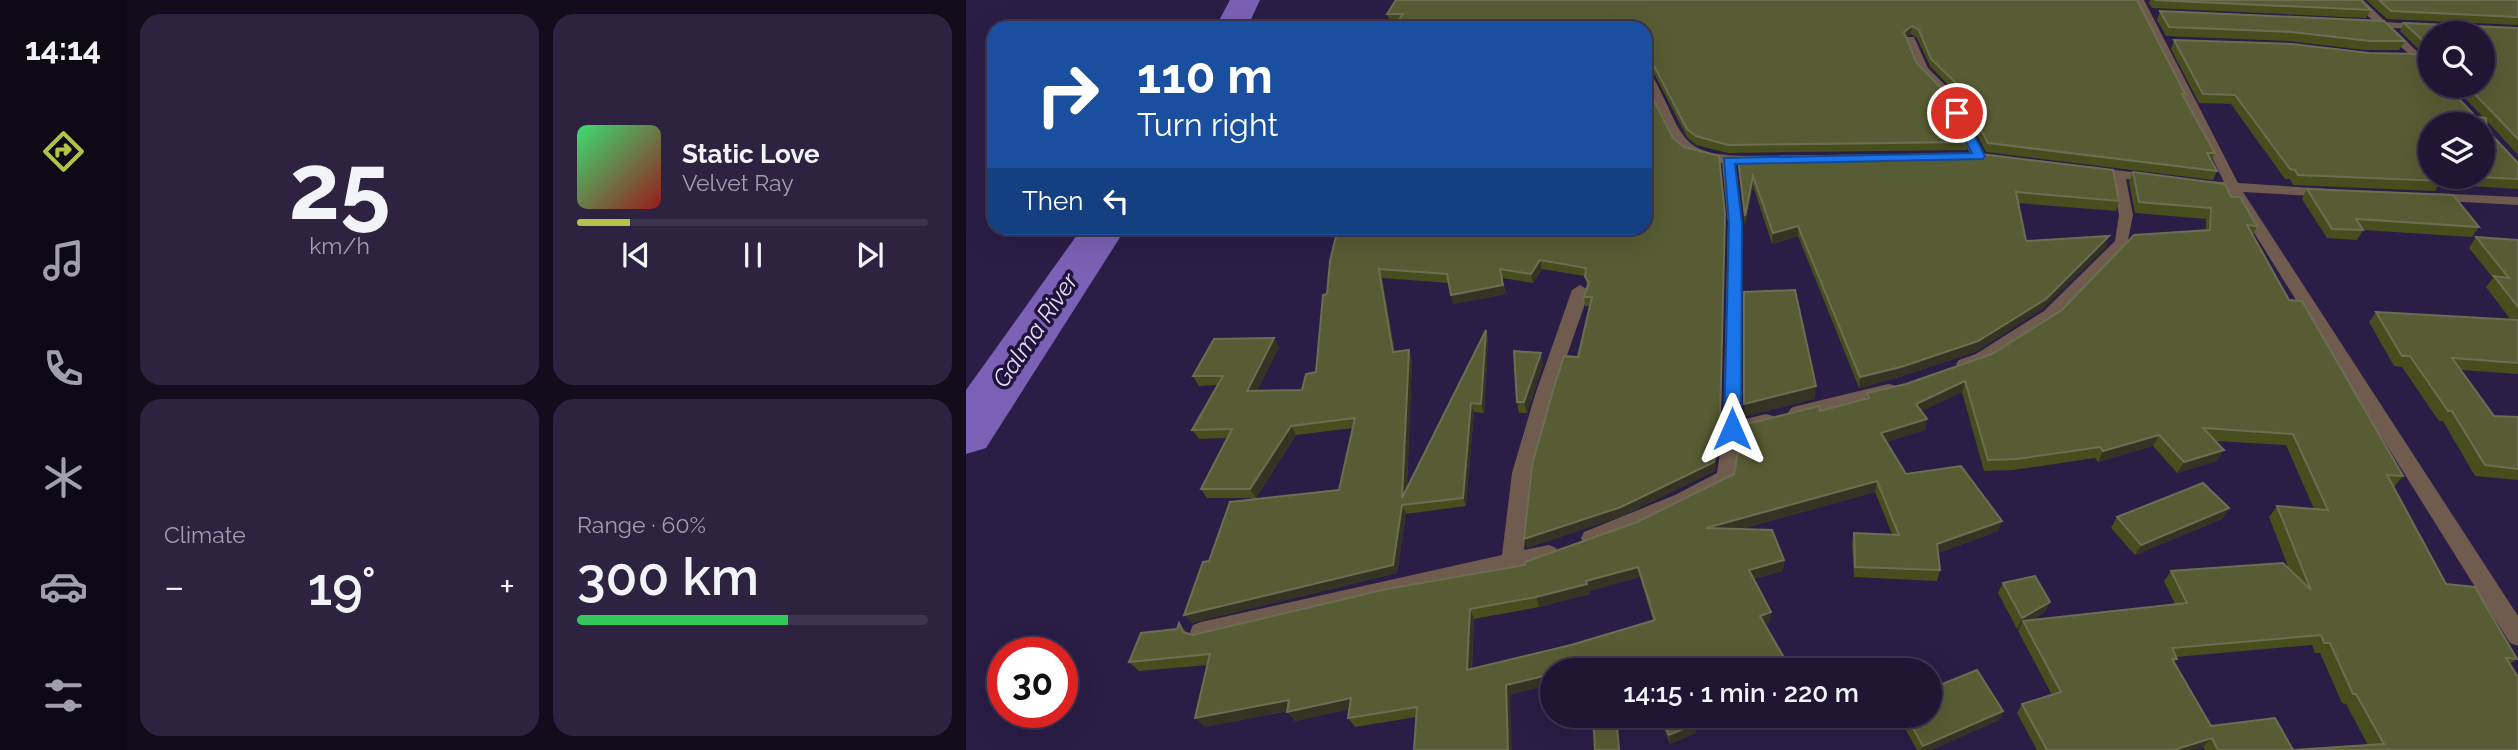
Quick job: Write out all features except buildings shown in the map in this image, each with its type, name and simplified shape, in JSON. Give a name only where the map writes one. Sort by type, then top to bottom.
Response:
[{"type":"street","points":[[2357,0],[2417,57]]},
{"type":"street","points":[[2149,9],[2234,189],[2518,636]]},
{"type":"street","points":[[2356,24],[2418,26]]},
{"type":"street","points":[[1910,39],[1923,69],[1945,91],[1979,157]]},
{"type":"street","points":[[2391,56],[2417,57]]},
{"type":"street","points":[[1652,87],[1680,141],[1690,150],[1728,160],[1777,160]]},
{"type":"street","points":[[1201,632],[1392,587],[1535,559],[1630,524],[1726,477],[1732,429],[1735,223],[1728,160]]},
{"type":"street","points":[[2076,169],[2169,181]]},
{"type":"street","points":[[1943,372],[1982,358],[2050,315],[2122,243],[2126,215],[2118,175]]},
{"type":"street","points":[[2195,184],[2234,189],[2342,193]]},
{"type":"street","points":[[2423,197],[2518,201]]},
{"type":"street","points":[[1512,564],[1522,473],[1544,395],[1580,290]]},
{"type":"street","points":[[1732,429],[1903,386]]},
{"type":"waterway","name":"Galma River","points":[[1234,21],[1245,0]]},
{"type":"waterway","name":"Galma River","points":[[966,433],[1099,235]]},
{"type":"route","points":[[1732,429],[1735,223],[1728,160],[1979,156],[1957,113]]}]
